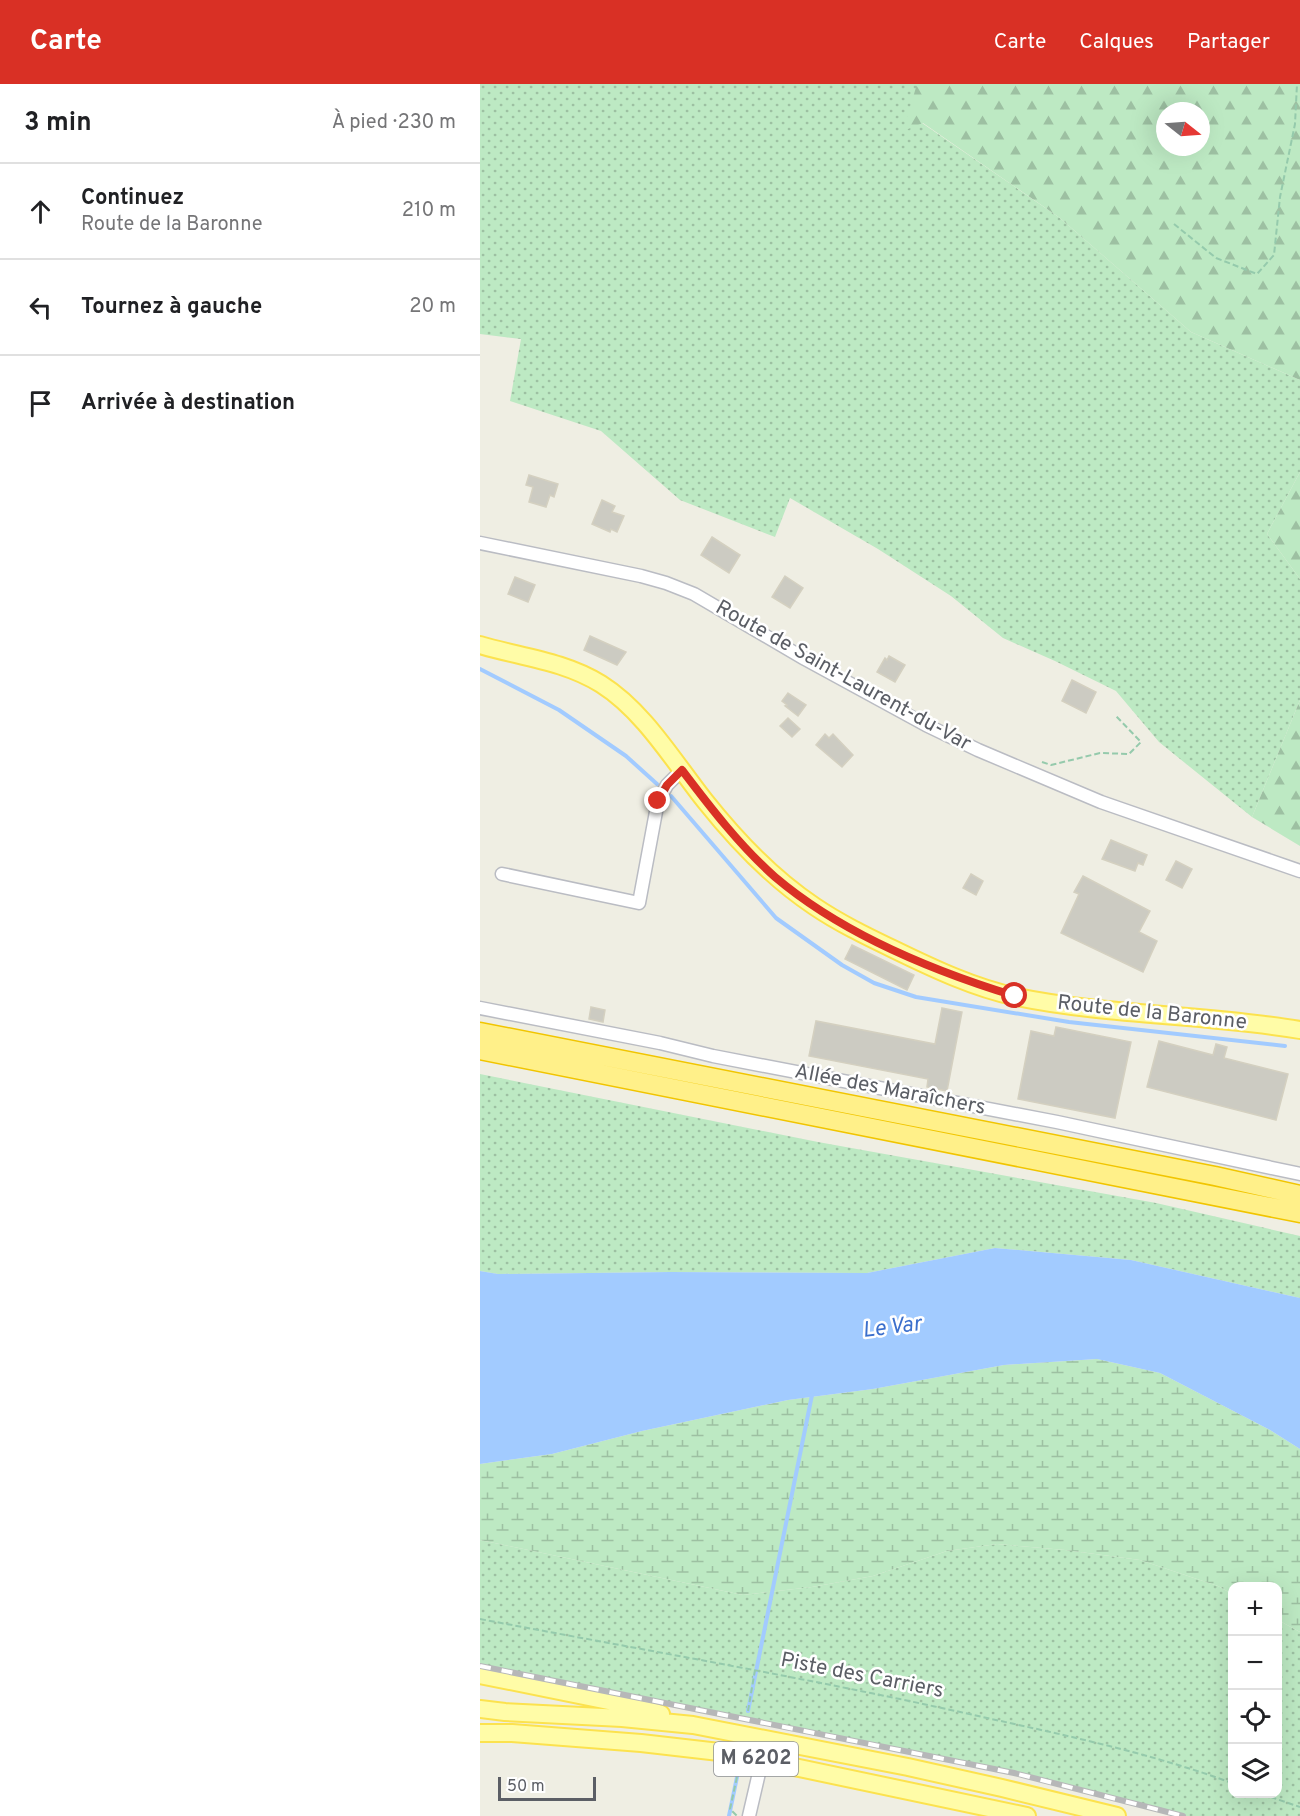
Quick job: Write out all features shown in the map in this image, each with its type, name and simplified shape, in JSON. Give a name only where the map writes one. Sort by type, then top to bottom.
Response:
[{"type":"highway","points":[[480,1032],[1170,1167],[1300,1195]]},
{"type":"highway","points":[[480,1050],[1300,1213]]},
{"type":"main road","name":"Route de la Baronne","points":[[480,645],[576,670],[603,685],[626,704],[651,730],[706,802],[750,852],[794,892],[849,928],[949,975],[1015,996],[1050,1002],[1300,1030]]},
{"type":"main road","points":[[480,1675],[638,1707],[693,1725]]},
{"type":"main road","name":"M 6202","points":[[480,1709],[693,1725],[960,1779],[1117,1816]]},
{"type":"main road","name":"M 6202","points":[[480,1733],[512,1733],[641,1743],[728,1753],[1028,1816]]},
{"type":"street","name":"Route de Saint-Laurent-du-Var","points":[[480,543],[641,576],[694,594],[805,659],[926,725],[978,750],[1101,802],[1300,871]]},
{"type":"street","points":[[502,874],[639,903],[658,801],[667,785],[682,770]]},
{"type":"street","name":"Allée des Maraîchers","points":[[480,1008],[660,1043],[712,1056],[1045,1120],[1300,1174]]},
{"type":"street","points":[[749,1816],[762,1760]]},
{"type":"path","points":[[1174,224],[1216,258],[1257,274],[1274,255],[1280,197],[1295,124],[1297,84]]},
{"type":"path","points":[[1041,762],[1051,765],[1100,753],[1129,754],[1141,742],[1114,715]]},
{"type":"path","name":"Piste des Carriers","points":[[480,1619],[879,1693],[1077,1738],[1228,1781]]},
{"type":"path","points":[[748,1711],[755,1670]]},
{"type":"path","points":[[737,1777],[730,1809],[737,1816]]},
{"type":"path","points":[[1274,1798],[1300,1807]]},
{"type":"green space","points":[[480,84],[917,84],[922,123],[1060,218],[1191,332],[1300,380],[1300,472],[1267,534],[1300,579],[1300,700],[1252,817],[1159,742],[1116,691],[1003,638],[951,596],[878,549],[790,498],[775,537],[680,500],[601,431],[510,401],[521,339],[480,334]]},
{"type":"green space","points":[[917,84],[1300,84],[1300,380],[1191,332],[1060,218],[923,123],[903,131]]},
{"type":"green space","points":[[1300,472],[1300,579],[1267,534]]},
{"type":"green space","points":[[1300,700],[1300,846],[1252,817]]},
{"type":"green space","points":[[480,1074],[818,1142],[1156,1203],[1300,1236],[1300,1298],[1131,1260],[995,1248],[867,1273],[498,1274],[480,1271]]},
{"type":"green space","points":[[1097,1359],[1160,1373],[1270,1430],[1300,1449],[1300,1632],[1282,1622],[1282,1582],[1228,1582],[1228,1592],[1218,1586],[1140,1560],[1065,1550],[997,1544],[947,1551],[873,1576],[812,1587],[743,1595],[480,1540],[480,1464],[552,1454],[642,1431],[788,1400],[873,1389],[1004,1365]]},
{"type":"green space","points":[[480,1540],[743,1595],[812,1587],[873,1576],[947,1551],[997,1544],[1140,1560],[1218,1586],[1228,1592],[1228,1798],[1282,1798],[1282,1622],[1300,1632],[1300,1816],[1183,1816],[1014,1773],[480,1666]]},
{"type":"water","name":"Le Var","points":[[995,1248],[1131,1260],[1300,1298],[1300,1449],[1270,1430],[1160,1373],[1097,1359],[1004,1365],[873,1389],[788,1400],[642,1431],[552,1454],[480,1464],[480,1271],[498,1274],[867,1273]]},
{"type":"building","points":[[529,475],[558,484],[554,497],[550,495],[546,507],[529,502],[533,487],[526,485]]},
{"type":"building","points":[[602,500],[615,506],[612,512],[624,516],[617,532],[611,529],[610,532],[592,524]]},
{"type":"building","points":[[712,537],[740,555],[729,573],[701,555]]},
{"type":"building","points":[[785,576],[803,588],[790,608],[772,597]]},
{"type":"building","points":[[515,577],[535,585],[528,602],[508,594]]},
{"type":"building","points":[[590,636],[626,652],[617,665],[584,650]]},
{"type":"building","points":[[889,656],[905,665],[895,682],[877,672],[885,658],[887,660]]},
{"type":"building","points":[[1072,680],[1096,692],[1086,713],[1062,701]]},
{"type":"building","points":[[788,693],[806,705],[798,716],[782,701]]},
{"type":"building","points":[[788,718],[800,729],[792,737],[780,726]]},
{"type":"building","points":[[825,734],[829,738],[833,734],[853,755],[842,767],[816,745]]},
{"type":"building","points":[[1111,840],[1147,855],[1143,865],[1138,863],[1135,871],[1102,859]]},
{"type":"building","points":[[1176,861],[1192,869],[1182,888],[1166,880]]},
{"type":"building","points":[[971,874],[983,881],[976,895],[963,888]]},
{"type":"building","points":[[1083,876],[1150,911],[1139,932],[1157,941],[1143,972],[1061,933],[1079,894],[1074,892]]},
{"type":"building","points":[[852,945],[914,975],[907,990],[845,959]]},
{"type":"building","points":[[591,1007],[605,1010],[603,1022],[589,1019]]},
{"type":"building","points":[[942,1008],[962,1012],[947,1091],[927,1087],[928,1079],[809,1056],[816,1021],[935,1044]]},
{"type":"building","points":[[1056,1027],[1131,1042],[1115,1118],[1018,1099],[1031,1031],[1054,1036]]},
{"type":"building","points":[[1159,1041],[1213,1055],[1216,1044],[1227,1047],[1224,1058],[1288,1074],[1276,1120],[1147,1087]]},
{"type":"waterway","points":[[480,669],[559,710],[626,756],[657,784]]},
{"type":"waterway","points":[[671,796],[776,918],[842,965],[874,983],[916,997],[1069,1022],[1285,1046]]},
{"type":"waterway","points":[[748,1711],[812,1395]]},
{"type":"waterway","points":[[729,1816],[737,1777]]},
{"type":"railway","points":[[480,1666],[1014,1773],[1183,1816]]},
{"type":"route","points":[[658,801],[667,785],[682,770],[706,802],[750,852],[794,892],[815,907],[849,928],[949,975],[1015,996]]}]
